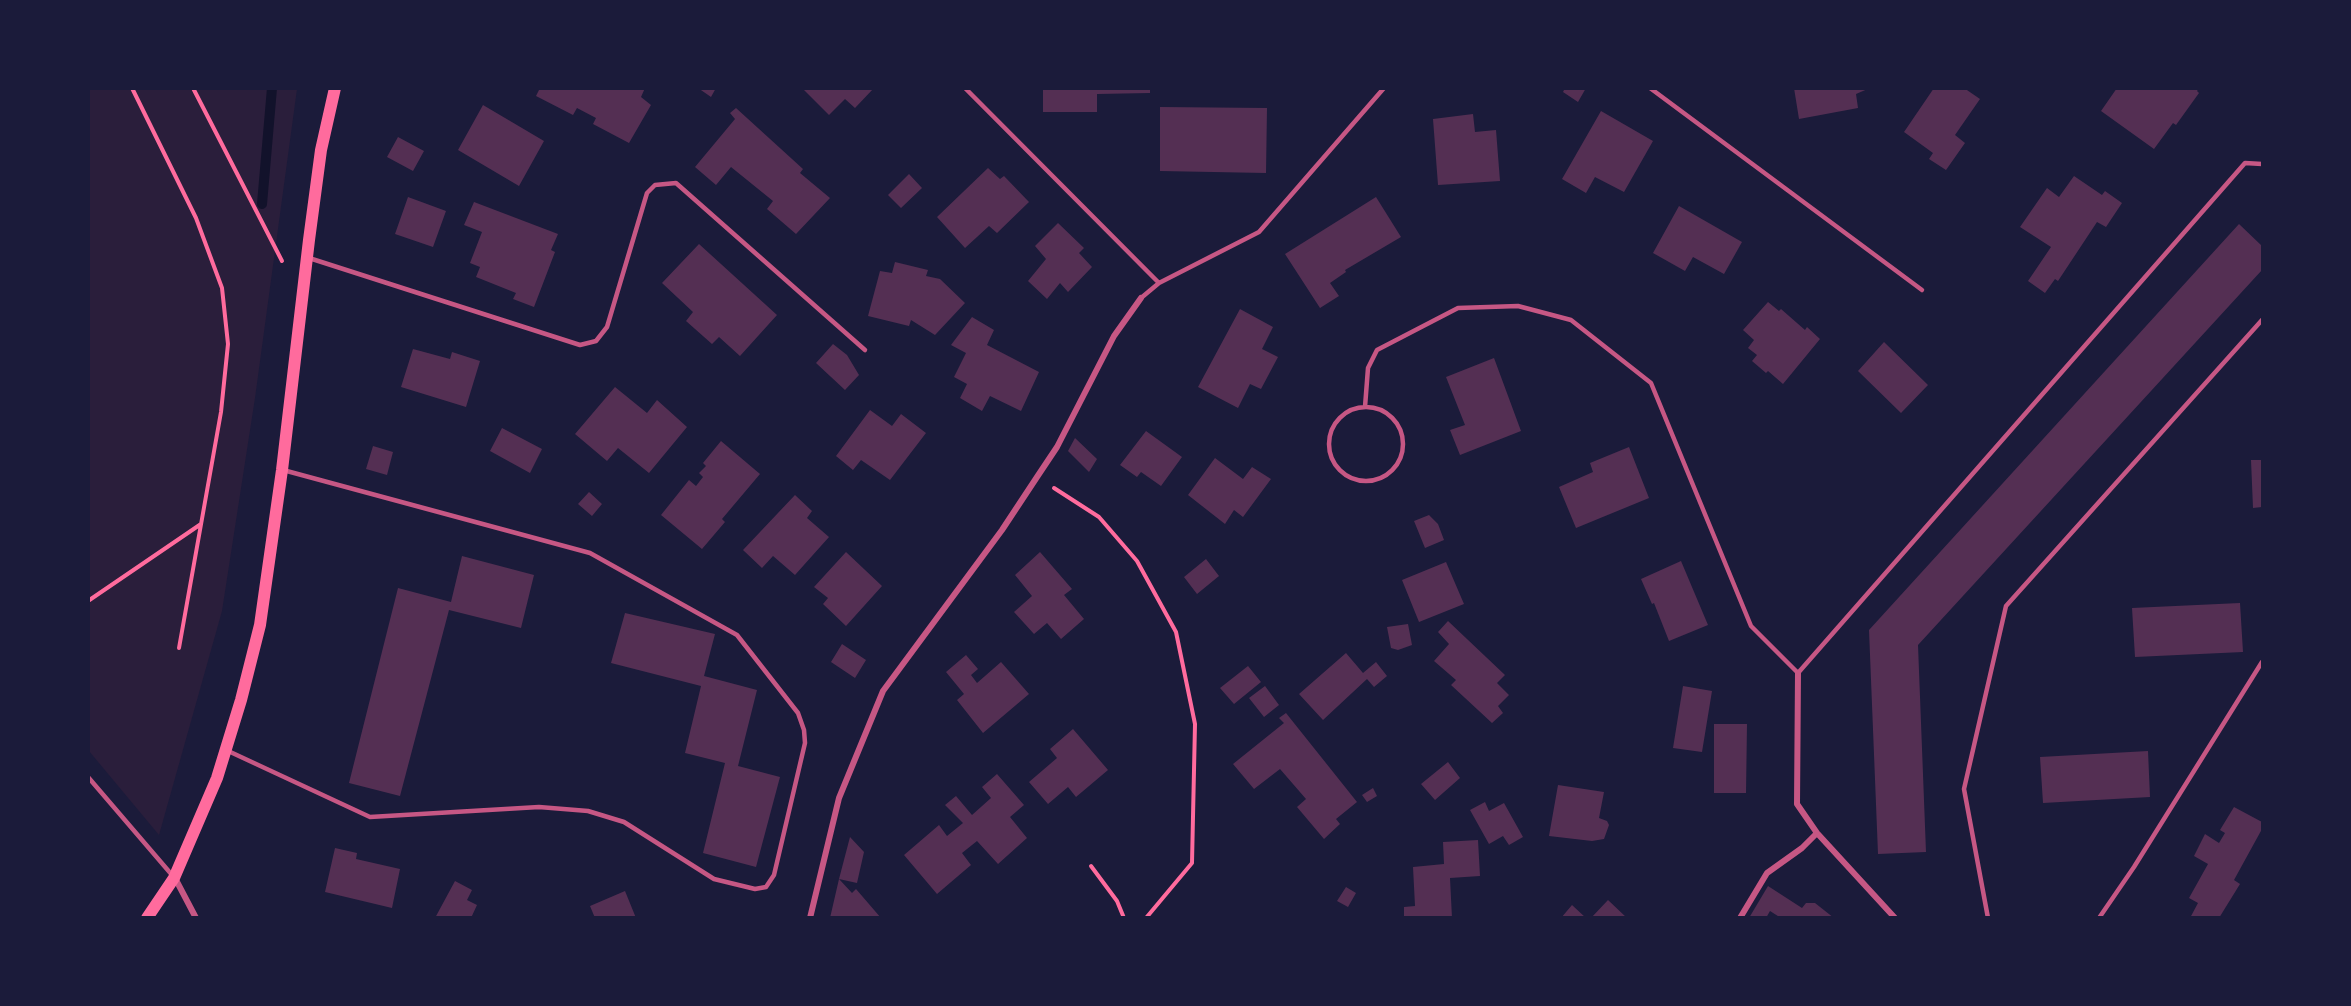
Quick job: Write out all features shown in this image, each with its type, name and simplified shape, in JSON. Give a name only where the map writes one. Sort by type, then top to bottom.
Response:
[{"type":"main road","points":[[147,918],[174,878],[192,840],[226,750],[260,625],[282,470],[301,295],[321,150],[335,88]]},
{"type":"street","points":[[810,918],[839,798],[883,691],[1002,530],[1057,447],[1114,336],[1141,298]]},
{"type":"street","points":[[1798,673],[1797,804],[1817,833],[1895,918]]},
{"type":"street","points":[[1740,918],[1767,873],[1802,848],[1817,833]]},
{"type":"street","points":[[174,878],[196,918]]},
{"type":"lane","points":[[965,88],[1159,283]]},
{"type":"lane","points":[[1141,298],[1159,283],[1259,232],[1384,88]]},
{"type":"lane","points":[[1650,88],[1922,290]]},
{"type":"lane","points":[[1365,407],[1368,368],[1377,350],[1458,308],[1518,306],[1571,320],[1652,384],[1751,626],[1798,673],[2245,163],[2262,164]]},
{"type":"lane","points":[[307,258],[580,345],[596,340],[607,327],[647,193],[655,185],[676,183],[865,350]]},
{"type":"lane","points":[[1988,918],[1964,789],[2006,606],[2262,320]]},
{"type":"lane","points":[[1365,407],[1379,410],[1392,418],[1400,429],[1403,443],[1401,458],[1393,470],[1381,479],[1366,482],[1352,479],[1340,471],[1332,460],[1328,445],[1331,431],[1339,419],[1351,410],[1365,407]]},
{"type":"lane","points":[[226,750],[370,817],[539,807],[588,811],[624,822],[714,879],[755,889],[766,887],[774,875],[805,743],[804,730],[798,712],[737,635],[590,553],[282,470]]},
{"type":"lane","points":[[2099,918],[2134,867],[2262,662]]},
{"type":"lane","points":[[88,777],[174,878]]},
{"type":"path","points":[[132,88],[196,218],[222,288],[228,344],[221,412],[179,648]]},
{"type":"path","points":[[193,88],[251,204],[301,295]]},
{"type":"path","points":[[1037,477],[1099,517],[1137,561],[1176,632],[1195,724],[1192,863],[1146,918]]},
{"type":"path","points":[[88,601],[201,524]]},
{"type":"path","points":[[1091,866],[1117,901],[1124,918]]},
{"type":"shaded area","points":[[88,89],[297,89],[255,398],[222,611],[159,835],[89,751]]},
{"type":"building","points":[[540,88],[645,88],[641,97],[651,105],[629,143],[593,124],[596,118],[577,108],[573,115],[536,96]]},
{"type":"building","points":[[698,88],[716,88],[711,97]]},
{"type":"building","points":[[802,88],[874,88],[855,108],[845,99],[829,115]]},
{"type":"building","points":[[1043,88],[1150,88],[1150,93],[1097,94],[1097,112],[1043,112]]},
{"type":"building","points":[[1565,88],[1586,88],[1578,102],[1563,92]]},
{"type":"building","points":[[1794,88],[1870,88],[1856,94],[1858,108],[1799,119]]},
{"type":"building","points":[[1934,88],[1964,88],[1980,99],[1955,135],[1965,143],[1946,170],[1929,159],[1933,153],[1904,132]]},
{"type":"building","points":[[2117,88],[2199,88],[2197,91],[2199,93],[2176,125],[2173,123],[2154,149],[2101,111]]},
{"type":"building","points":[[483,105],[544,141],[519,186],[458,150]]},
{"type":"building","points":[[1160,107],[1267,108],[1266,173],[1160,171]]},
{"type":"building","points":[[736,108],[803,169],[800,173],[830,198],[796,234],[767,209],[773,201],[731,167],[716,185],[695,167],[735,119],[730,113]]},
{"type":"building","points":[[1601,111],[1653,141],[1624,192],[1595,177],[1586,193],[1562,179]]},
{"type":"building","points":[[1473,114],[1475,132],[1496,130],[1500,181],[1438,185],[1433,119]]},
{"type":"building","points":[[398,137],[424,151],[413,171],[387,157]]},
{"type":"building","points":[[988,168],[1000,179],[1004,176],[1029,202],[997,233],[989,226],[965,248],[937,217]]},
{"type":"building","points":[[909,174],[922,188],[901,208],[888,195]]},
{"type":"building","points":[[2074,176],[2102,195],[2105,191],[2122,203],[2106,227],[2097,222],[2058,281],[2055,279],[2045,293],[2028,281],[2051,247],[2020,227],[2047,188],[2059,197]]},
{"type":"building","points":[[408,197],[446,211],[433,247],[395,234]]},
{"type":"building","points":[[1376,197],[1401,237],[1345,270],[1346,272],[1330,283],[1339,296],[1320,308],[1285,254]]},
{"type":"building","points":[[474,202],[558,234],[551,250],[555,252],[534,307],[513,299],[516,293],[476,277],[480,267],[470,263],[482,232],[464,225]]},
{"type":"building","points":[[1679,206],[1742,242],[1724,274],[1693,257],[1685,271],[1653,253]]},
{"type":"building","points":[[1058,223],[1084,248],[1079,253],[1092,267],[1068,292],[1060,283],[1047,299],[1028,281],[1046,259],[1035,246]]},
{"type":"building","points":[[2239,224],[2262,246],[2262,270],[1918,645],[1926,852],[1878,854],[1869,630]]},
{"type":"building","points":[[699,244],[777,315],[740,356],[719,337],[712,344],[686,321],[693,312],[662,283]]},
{"type":"building","points":[[895,262],[928,270],[926,276],[940,279],[965,303],[935,335],[911,320],[909,326],[868,316],[880,271],[892,273]]},
{"type":"building","points":[[1768,302],[1779,311],[1781,309],[1805,330],[1807,327],[1820,339],[1783,384],[1752,361],[1757,355],[1748,348],[1754,340],[1743,330]]},
{"type":"building","points":[[1240,309],[1273,327],[1262,349],[1278,357],[1261,389],[1250,384],[1238,408],[1198,387]]},
{"type":"building","points":[[972,317],[994,330],[987,345],[1039,372],[1021,411],[990,396],[982,411],[960,398],[967,384],[954,377],[966,353],[951,345]]},
{"type":"building","points":[[1884,342],[1928,385],[1901,413],[1858,371]]},
{"type":"building","points":[[833,344],[847,355],[859,375],[845,390],[816,363]]},
{"type":"building","points":[[413,349],[450,359],[452,352],[480,361],[466,407],[401,387]]},
{"type":"building","points":[[1494,358],[1521,431],[1460,455],[1450,430],[1465,425],[1446,377]]},
{"type":"building","points":[[615,387],[647,413],[657,400],[687,427],[649,473],[618,448],[607,461],[575,434]]},
{"type":"building","points":[[870,410],[892,426],[901,414],[926,433],[890,480],[861,460],[853,470],[836,456]]},
{"type":"building","points":[[502,428],[542,449],[530,473],[490,451]]},
{"type":"building","points":[[1146,431],[1182,457],[1161,486],[1141,472],[1137,477],[1120,465]]},
{"type":"building","points":[[1075,438],[1097,459],[1089,472],[1068,451]]},
{"type":"building","points":[[721,441],[760,474],[722,519],[725,522],[702,549],[661,515],[689,480],[696,486],[703,477],[699,473],[706,466],[703,463]]},
{"type":"building","points":[[373,446],[393,452],[387,475],[366,469]]},
{"type":"building","points":[[1629,447],[1649,498],[1576,528],[1559,487],[1593,472],[1590,463]]},
{"type":"building","points":[[1215,458],[1243,479],[1252,467],[1271,479],[1243,517],[1234,510],[1225,524],[1188,495]]},
{"type":"building","points":[[2251,460],[2262,460],[2262,507],[2253,508]]},
{"type":"building","points":[[589,492],[602,504],[592,516],[578,504]]},
{"type":"building","points":[[795,495],[812,511],[807,518],[829,537],[795,575],[773,556],[762,568],[743,550]]},
{"type":"building","points":[[1429,515],[1438,524],[1444,540],[1425,548],[1414,521]]},
{"type":"building","points":[[846,552],[882,586],[846,626],[823,604],[828,598],[814,587]]},
{"type":"building","points":[[1040,552],[1072,589],[1064,595],[1084,619],[1061,639],[1047,623],[1034,634],[1014,612],[1032,596],[1015,575]]},
{"type":"building","points":[[462,556],[534,575],[521,628],[449,610],[400,796],[349,783],[398,588],[451,602]]},
{"type":"building","points":[[1206,559],[1219,576],[1197,594],[1184,577]]},
{"type":"building","points":[[1681,561],[1708,625],[1669,641],[1654,603],[1652,604],[1641,579]]},
{"type":"building","points":[[1446,562],[1464,604],[1419,622],[1402,580]]},
{"type":"building","points":[[2240,603],[2243,652],[2135,657],[2132,608]]},
{"type":"building","points":[[625,613],[715,634],[704,676],[757,690],[738,766],[780,777],[756,867],[703,853],[725,763],[685,753],[701,686],[611,663]]},
{"type":"building","points":[[1448,621],[1505,675],[1497,683],[1509,695],[1498,706],[1503,713],[1492,723],[1451,685],[1456,680],[1434,661],[1449,644],[1438,632]]},
{"type":"building","points":[[1408,624],[1412,645],[1398,650],[1391,648],[1387,627]]},
{"type":"building","points":[[842,644],[866,660],[855,678],[831,662]]},
{"type":"building","points":[[1346,653],[1363,673],[1376,662],[1387,676],[1374,687],[1367,679],[1323,720],[1299,694]]},
{"type":"building","points":[[966,655],[978,669],[971,675],[977,683],[1001,662],[1029,694],[983,733],[957,700],[964,694],[946,672]]},
{"type":"building","points":[[1248,666],[1261,682],[1234,704],[1220,688]]},
{"type":"building","points":[[1265,686],[1279,705],[1264,717],[1249,698]]},
{"type":"building","points":[[1683,686],[1712,691],[1702,752],[1673,748]]},
{"type":"building","points":[[1286,713],[1357,802],[1336,819],[1340,824],[1324,839],[1297,807],[1306,799],[1280,769],[1254,789],[1233,764],[1284,723],[1279,718]]},
{"type":"building","points":[[1714,724],[1747,724],[1746,793],[1714,793]]},
{"type":"building","points":[[1073,729],[1108,770],[1076,797],[1068,787],[1048,804],[1029,782],[1057,758],[1050,749]]},
{"type":"building","points":[[2148,751],[2150,797],[2043,803],[2040,757]]},
{"type":"building","points":[[1448,762],[1460,778],[1435,800],[1421,784]]},
{"type":"building","points":[[997,774],[1024,805],[1010,817],[1027,838],[998,864],[977,841],[962,853],[971,865],[937,894],[904,855],[939,825],[947,836],[963,823],[945,805],[956,796],[972,815],[991,798],[982,787]]},
{"type":"building","points":[[1558,785],[1604,792],[1599,818],[1607,821],[1609,825],[1604,839],[1592,841],[1549,836]]},
{"type":"building","points":[[1373,788],[1377,796],[1367,802],[1362,795]]},
{"type":"building","points":[[1485,802],[1489,811],[1504,803],[1523,837],[1509,845],[1503,836],[1489,844],[1470,810]]},
{"type":"building","points":[[2234,807],[2262,822],[2262,829],[2234,880],[2240,884],[2219,918],[2190,918],[2198,903],[2189,898],[2208,864],[2194,856],[2205,834],[2219,843],[2225,833],[2220,830]]},
{"type":"building","points":[[850,837],[864,852],[857,883],[839,879]]},
{"type":"building","points":[[1478,840],[1480,876],[1450,878],[1452,918],[1404,917],[1404,907],[1415,906],[1413,867],[1444,864],[1443,842]]},
{"type":"building","points":[[335,848],[357,853],[356,859],[400,869],[392,908],[325,892]]},
{"type":"building","points":[[839,879],[852,893],[856,889],[881,918],[830,918]]},
{"type":"building","points":[[455,881],[472,890],[467,900],[477,905],[471,918],[435,918]]},
{"type":"building","points":[[1768,886],[1802,908],[1806,903],[1815,903],[1834,918],[1781,918],[1770,911],[1766,918],[1749,918]]},
{"type":"building","points":[[1346,887],[1356,893],[1348,907],[1337,901]]},
{"type":"building","points":[[625,891],[636,918],[595,918],[590,906]]},
{"type":"building","points":[[1608,900],[1627,918],[1591,918]]},
{"type":"building","points":[[1572,905],[1586,918],[1561,918]]},
{"type":"waterway","points":[[262,204],[272,88]]}]
